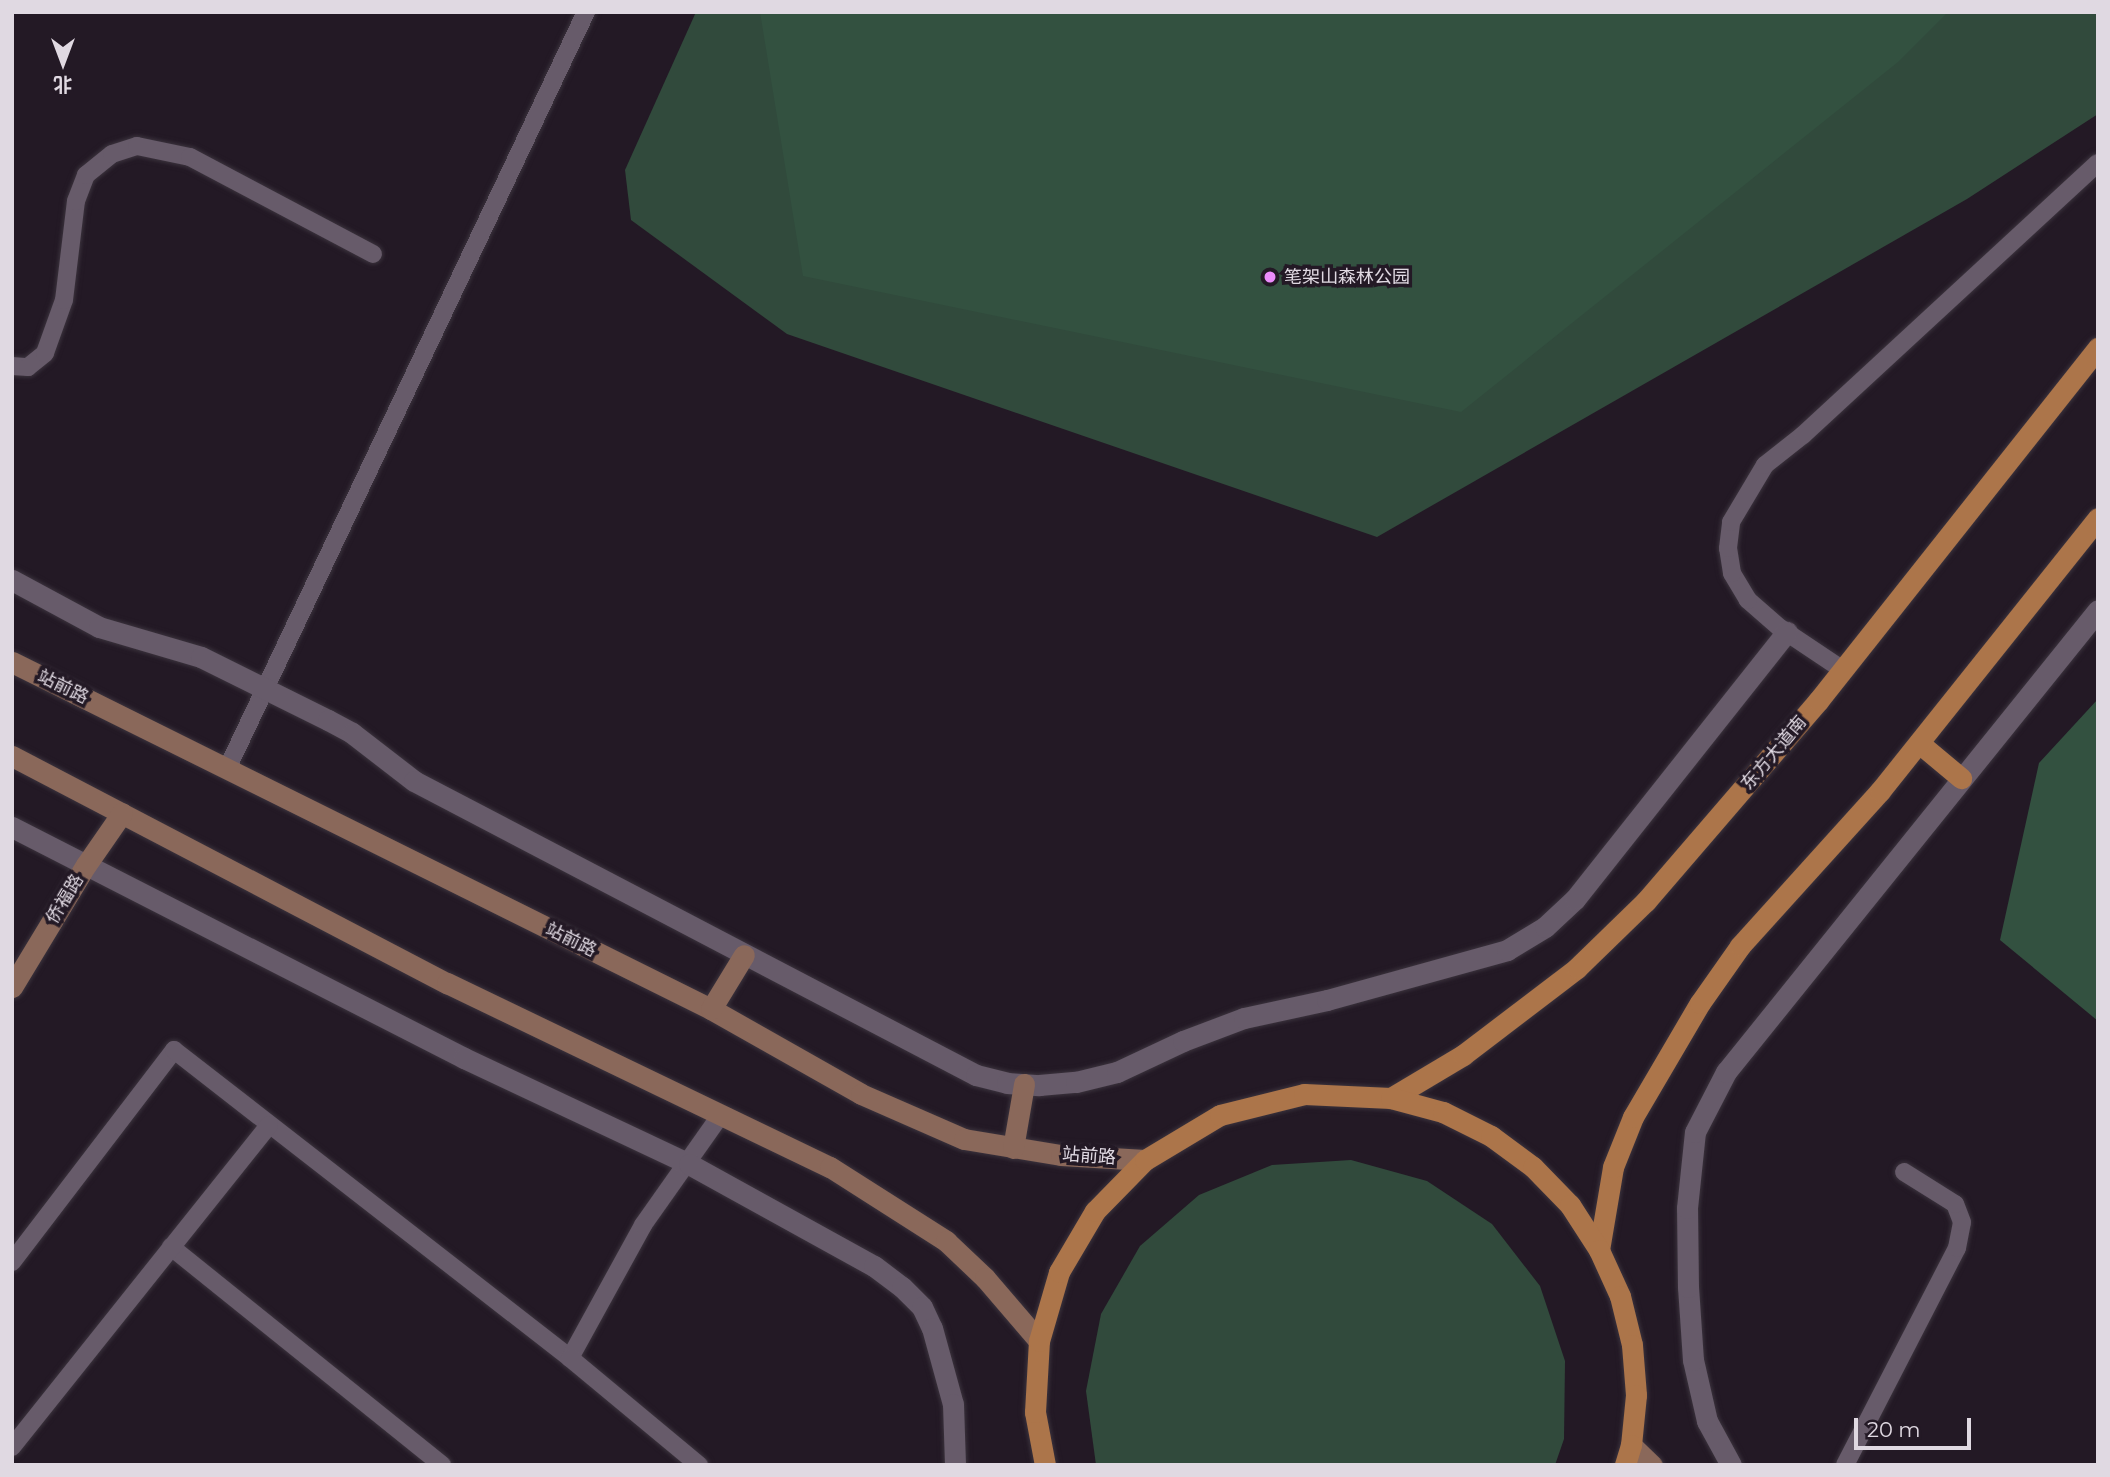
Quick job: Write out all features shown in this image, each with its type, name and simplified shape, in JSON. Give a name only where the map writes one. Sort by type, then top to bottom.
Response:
[{"type":"main road","name":"东方大道南","points":[[1391,1098],[1463,1055],[1577,968],[1646,901],[1843,670],[2098,348]]},
{"type":"main road","points":[[1600,1250],[1614,1167],[1633,1117],[1700,1003],[1740,946],[1880,791],[2098,518]]},
{"type":"main road","name":"站前路","points":[[12,662],[711,1009],[861,1094],[964,1139],[1061,1155],[1145,1160]]},
{"type":"main road","points":[[1919,743],[1961,778]]},
{"type":"main road","points":[[12,756],[447,983],[830,1167],[946,1241],[985,1278],[1039,1341]]},
{"type":"main road","name":"侨福路","points":[[12,987],[86,865],[122,813]]},
{"type":"main road","points":[[711,1009],[744,955]]},
{"type":"main road","points":[[1013,1148],[1024,1084]]},
{"type":"main road","points":[[1045,1465],[1035,1412],[1039,1341],[1059,1272],[1095,1211],[1145,1160],[1220,1115],[1304,1094],[1391,1098],[1443,1112],[1491,1136],[1533,1167],[1570,1205],[1600,1250],[1619,1296],[1632,1345],[1636,1395],[1628,1455],[1651,1465]]},
{"type":"street","points":[[12,580],[99,627],[201,657],[352,733],[414,781],[744,955],[976,1075],[1024,1084],[1076,1082],[1116,1072],[1183,1041],[1244,1018],[1327,1000],[1507,950],[1545,927],[1575,899],[1787,632]]},
{"type":"street","points":[[1731,1465],[1707,1421],[1693,1360],[1688,1287],[1687,1208],[1695,1132],[1726,1072],[2098,610]]},
{"type":"street","points":[[12,827],[464,1058],[689,1164],[874,1266],[902,1287],[922,1307],[943,1360],[953,1404],[955,1465]]},
{"type":"lane","points":[[227,768],[267,690],[586,12]]},
{"type":"lane","points":[[12,366],[28,367],[45,353],[64,300],[76,201],[86,175],[112,154],[137,146],[190,157],[373,254]]},
{"type":"lane","points":[[1843,670],[1787,632],[1748,600],[1732,573],[1728,548],[1731,522],[1765,465],[1803,435],[2098,163]]},
{"type":"lane","points":[[12,1262],[174,1050],[570,1357],[699,1465]]},
{"type":"lane","points":[[570,1357],[643,1225],[689,1164],[720,1116]]},
{"type":"lane","points":[[12,1447],[269,1125]]},
{"type":"lane","points":[[1845,1465],[1957,1248],[1962,1222],[1955,1204],[1904,1172]]},
{"type":"lane","points":[[171,1247],[442,1465]]},
{"type":"green space","name":"笔架山森林公园","points":[[696,12],[2098,12],[2098,114],[1967,199],[1377,537],[787,334],[631,220],[625,170]]},
{"type":"green space","name":"笔架山森林公园","points":[[760,12],[1948,12],[1898,62],[1461,412],[803,276]]},
{"type":"green space","points":[[2098,699],[2098,1021],[2000,940],[2039,763]]},
{"type":"green space","points":[[1351,1160],[1427,1181],[1492,1224],[1540,1286],[1565,1361],[1564,1439],[1555,1465],[1096,1465],[1086,1391],[1101,1314],[1140,1246],[1199,1195],[1272,1165]]},
{"type":"place","name":"笔架山森林公园","points":[[1270,277]]}]
